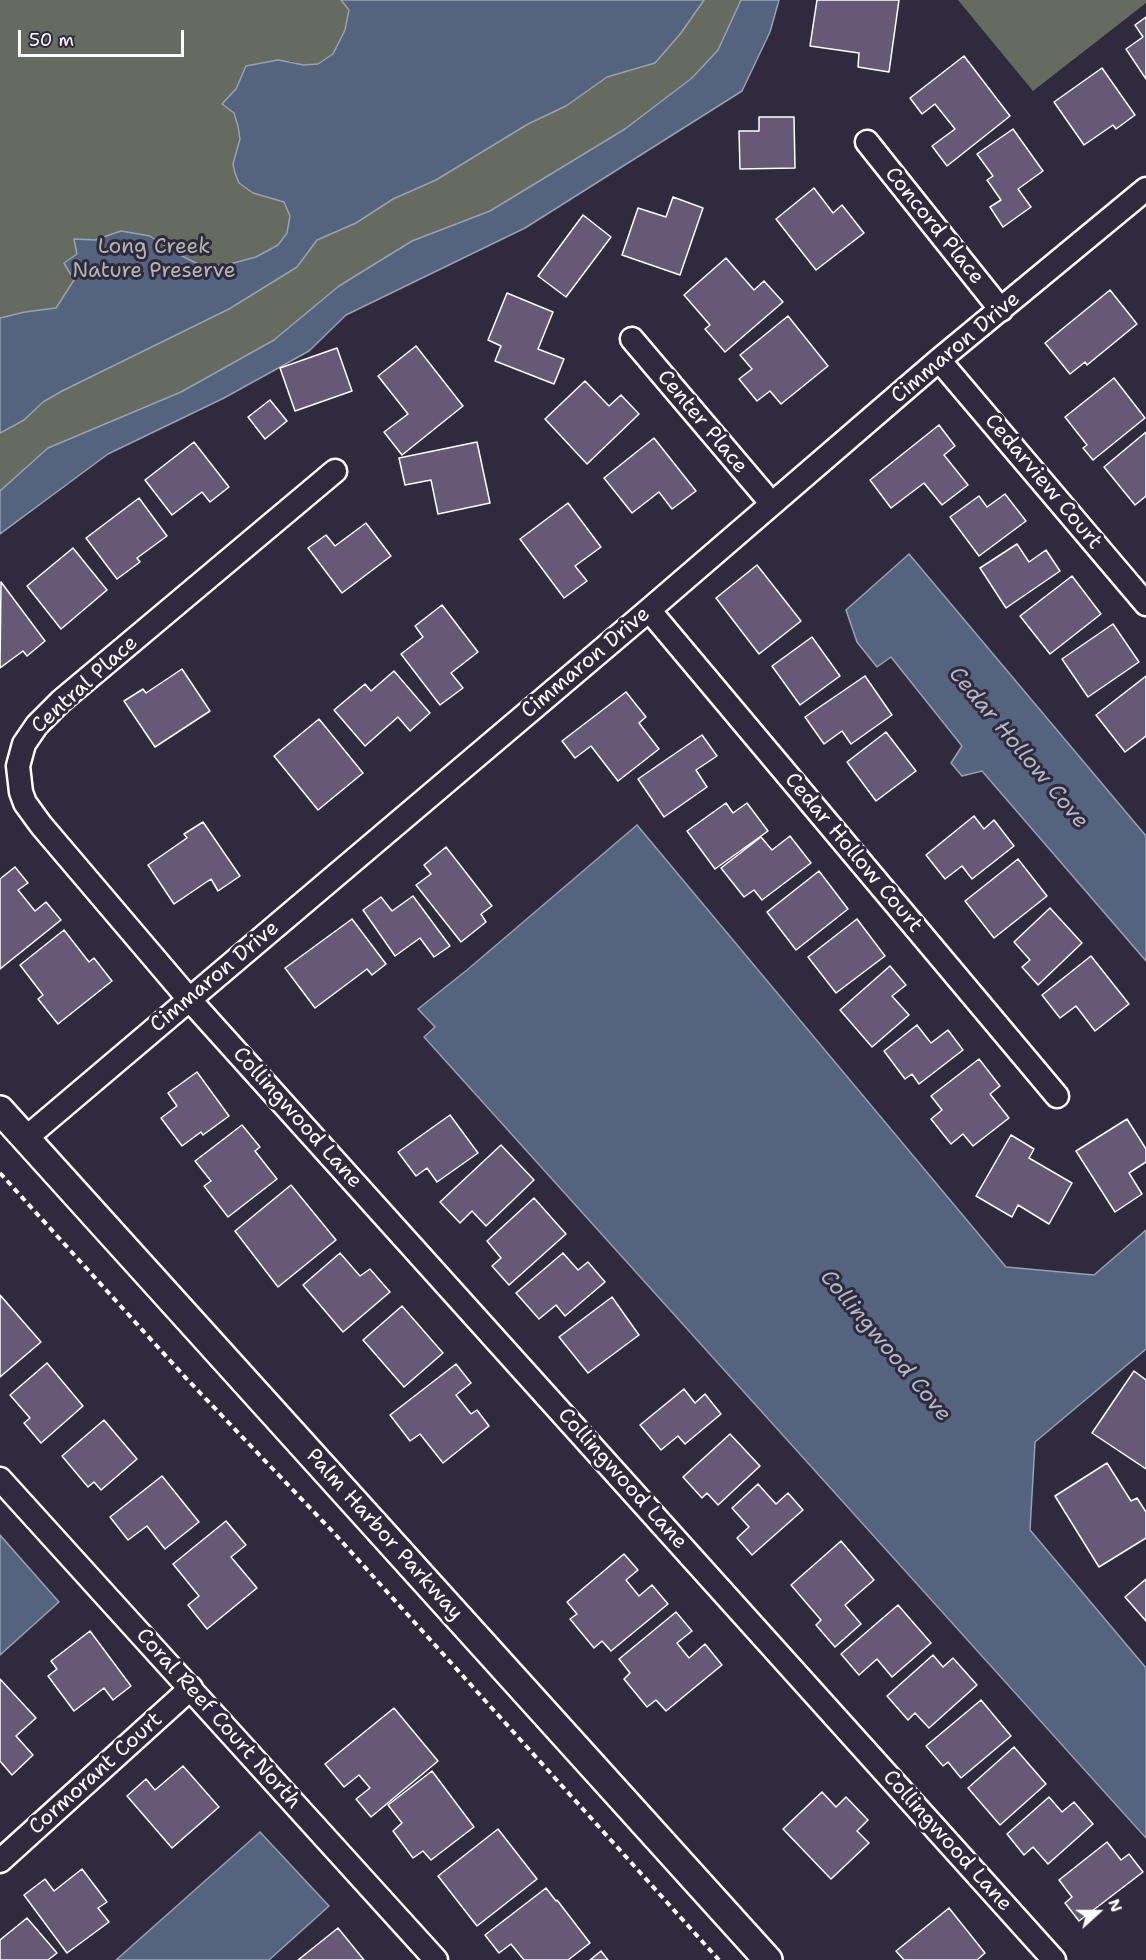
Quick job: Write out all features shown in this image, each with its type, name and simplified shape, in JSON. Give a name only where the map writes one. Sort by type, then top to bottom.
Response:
[{"type":"street","name":"Concord Place","points":[[867,142],[1001,310]]},
{"type":"street","name":"Cimmaron Drive","points":[[26,1138],[649,610],[939,360],[1146,189]]},
{"type":"street","name":"Center Place","points":[[632,339],[772,504]]},
{"type":"street","name":"Cedarview Court","points":[[939,360],[1146,604]]},
{"type":"street","name":"Central Place","points":[[189,999],[32,813],[21,792],[18,766],[20,754],[30,733],[61,701],[335,471]]},
{"type":"street","name":"Cedar Hollow Court","points":[[649,610],[1057,1096]]},
{"type":"street","name":"Collingwood Lane","points":[[189,999],[1054,1960]]},
{"type":"street","name":"Palm Harbor Parkway","points":[[0,1110],[768,1960]]},
{"type":"street","name":"Coral Reef Court North","points":[[0,1479],[436,1960]]},
{"type":"street","name":"Cormorant Court","points":[[0,1861],[191,1688]]},
{"type":"path","points":[[0,1173],[185,1377],[334,1533],[719,1960]]},
{"type":"green space","name":"Long Creek Nature Preserve","points":[[0,0],[341,0],[349,10],[345,30],[333,54],[318,64],[304,65],[290,61],[317,240],[393,199],[436,180],[528,124],[566,106],[607,77],[655,63],[681,33],[704,0],[741,0],[718,50],[692,78],[625,129],[490,211],[412,241],[339,286],[335,290],[309,351],[224,398],[108,454],[0,534]]},
{"type":"green space","points":[[958,0],[1146,0],[1146,3],[1033,91]]},
{"type":"water","points":[[341,0],[704,0],[681,33],[655,63],[607,77],[566,106],[528,124],[436,180],[393,199],[356,223],[317,240],[297,267],[229,309],[62,391],[43,402],[24,420],[0,433],[0,318],[56,308],[74,280],[64,263],[77,254],[74,239],[95,240],[121,231],[150,236],[198,264],[214,266],[256,257],[278,245],[287,233],[290,216],[284,202],[253,193],[239,183],[233,164],[240,139],[238,126],[234,113],[222,104],[236,89],[246,66],[278,60],[304,65],[318,64],[333,54],[345,30],[349,10]]},
{"type":"water","points":[[741,0],[779,0],[770,32],[742,91],[525,228],[346,315],[309,351],[224,398],[108,454],[0,534],[0,491],[48,448],[181,392],[274,340],[339,286],[412,241],[490,211],[625,129],[692,78],[718,50]]},
{"type":"water","name":"Cedar Hollow Cove","points":[[909,554],[1146,836],[1146,961],[982,771],[962,776],[951,763],[962,746],[891,657],[877,667],[857,642],[846,610]]},
{"type":"water","name":"Collingwood Cove","points":[[637,825],[1006,1267],[1094,1275],[1146,1230],[1146,1349],[1035,1442],[1030,1530],[1146,1668],[1146,1838],[424,1037],[435,1027],[418,1009]]},
{"type":"water","points":[[0,1535],[59,1602],[0,1655]]},
{"type":"water","points":[[260,1832],[329,1906],[269,1960],[116,1960]]},
{"type":"building","points":[[817,0],[899,0],[889,72],[858,67],[859,53],[810,46]]},
{"type":"building","points":[[1146,17],[1146,79],[1126,49],[1143,37],[1135,25]]},
{"type":"building","points":[[964,56],[1010,116],[947,166],[932,146],[955,129],[935,104],[922,114],[910,98]]},
{"type":"building","points":[[1102,68],[1135,115],[1116,129],[1113,125],[1084,145],[1054,102]]},
{"type":"building","points":[[759,117],[794,117],[795,168],[740,169],[739,131],[759,131]]},
{"type":"building","points":[[1013,129],[1043,171],[1018,189],[1031,207],[1003,227],[990,207],[1001,200],[987,180],[993,176],[977,154]]},
{"type":"building","points":[[814,188],[833,213],[842,205],[864,233],[816,270],[776,219]]},
{"type":"building","points":[[673,197],[703,208],[680,275],[622,255],[638,208],[666,217]]},
{"type":"building","points":[[583,215],[611,237],[566,297],[538,276]]},
{"type":"building","points":[[726,258],[754,290],[764,281],[783,302],[725,352],[705,329],[710,325],[684,295]]},
{"type":"building","points":[[1110,290],[1137,324],[1087,365],[1085,362],[1070,374],[1045,343]]},
{"type":"building","points":[[507,293],[553,312],[538,349],[564,359],[554,384],[495,361],[501,346],[488,340]]},
{"type":"building","points":[[788,316],[828,366],[781,404],[770,391],[757,401],[739,379],[752,369],[740,355]]},
{"type":"building","points":[[416,346],[463,406],[402,455],[384,432],[408,414],[378,376]]},
{"type":"building","points":[[337,348],[352,391],[295,411],[280,368]]},
{"type":"building","points":[[1114,378],[1145,418],[1093,460],[1083,448],[1087,445],[1065,417]]},
{"type":"building","points":[[585,381],[609,406],[621,395],[639,414],[587,464],[545,419]]},
{"type":"building","points":[[270,400],[287,421],[265,439],[248,417]]},
{"type":"building","points":[[939,425],[955,446],[944,455],[968,485],[942,505],[924,483],[891,508],[870,480]]},
{"type":"building","points":[[1146,432],[1146,496],[1135,505],[1104,467]]},
{"type":"building","points":[[654,438],[696,491],[672,509],[659,492],[632,513],[604,478]]},
{"type":"building","points":[[194,442],[229,487],[210,502],[202,492],[172,515],[145,480]]},
{"type":"building","points":[[477,442],[490,503],[438,514],[431,480],[405,485],[399,458]]},
{"type":"building","points":[[1005,494],[1026,521],[979,556],[950,517],[979,496],[987,507]]},
{"type":"building","points":[[139,498],[167,536],[137,558],[140,562],[117,579],[86,538]]},
{"type":"building","points":[[568,503],[601,547],[575,566],[587,581],[564,598],[520,539]]},
{"type":"building","points":[[366,523],[391,556],[342,593],[308,548],[326,535],[335,546]]},
{"type":"building","points":[[1017,544],[1029,562],[1046,550],[1060,571],[1006,608],[980,568]]},
{"type":"building","points":[[73,548],[107,590],[61,629],[27,586]]},
{"type":"building","points":[[757,565],[801,621],[759,654],[716,598]]},
{"type":"building","points":[[1072,576],[1101,614],[1050,654],[1020,616]]},
{"type":"building","points":[[1,582],[45,641],[27,656],[23,651],[0,668]]},
{"type":"building","points":[[442,605],[478,652],[451,673],[463,688],[440,705],[401,654],[423,637],[415,626]]},
{"type":"building","points":[[1113,624],[1139,662],[1088,697],[1062,659]]},
{"type":"building","points":[[812,637],[840,676],[800,705],[772,666]]},
{"type":"building","points":[[182,669],[210,711],[155,747],[124,701],[143,689],[146,693]]},
{"type":"building","points":[[394,671],[430,713],[410,731],[398,717],[365,746],[334,710],[365,684],[371,691]]},
{"type":"building","points":[[865,676],[892,715],[851,744],[842,731],[824,744],[805,717]]},
{"type":"building","points":[[1146,676],[1146,736],[1125,752],[1096,715]]},
{"type":"building","points":[[626,692],[646,717],[639,723],[659,749],[618,781],[591,746],[575,758],[562,741]]},
{"type":"building","points":[[319,719],[363,773],[318,810],[274,756]]},
{"type":"building","points":[[886,732],[916,771],[876,801],[847,762]]},
{"type":"building","points":[[702,735],[717,756],[696,770],[707,787],[664,817],[638,779]]},
{"type":"building","points":[[726,803],[733,813],[747,803],[768,831],[715,869],[687,831]]},
{"type":"building","points":[[974,816],[984,829],[994,820],[1014,846],[972,879],[962,866],[945,879],[926,855]]},
{"type":"building","points":[[203,822],[240,876],[218,891],[211,879],[174,904],[148,865],[187,838],[184,834]]},
{"type":"building","points":[[790,836],[811,863],[762,900],[754,890],[744,897],[721,868],[761,837],[772,850]]},
{"type":"building","points":[[446,847],[492,906],[481,914],[486,922],[461,942],[416,885],[431,874],[424,865]]},
{"type":"building","points":[[1018,859],[1047,896],[994,938],[965,901]]},
{"type":"building","points":[[15,867],[28,883],[18,890],[35,911],[46,902],[61,920],[0,969],[0,879]]},
{"type":"building","points":[[819,871],[848,909],[796,950],[767,912]]},
{"type":"building","points":[[413,896],[450,946],[434,957],[420,938],[395,956],[363,910],[381,897],[392,911]]},
{"type":"building","points":[[1050,908],[1082,943],[1038,985],[1022,967],[1030,960],[1014,942]]},
{"type":"building","points":[[352,919],[386,964],[372,975],[367,969],[315,1008],[285,968]]},
{"type":"building","points":[[857,919],[885,956],[836,993],[808,957]]},
{"type":"building","points":[[64,930],[89,962],[94,958],[112,981],[58,1024],[38,999],[43,995],[20,965]]},
{"type":"building","points":[[1091,956],[1129,1004],[1095,1031],[1076,1006],[1060,1018],[1042,995]]},
{"type":"building","points":[[890,966],[906,985],[892,996],[909,1015],[872,1047],[840,1010]]},
{"type":"building","points":[[917,1025],[931,1043],[948,1030],[963,1050],[919,1084],[912,1074],[905,1079],[884,1051]]},
{"type":"building","points":[[979,1059],[1000,1086],[990,1094],[1009,1118],[973,1146],[963,1134],[951,1144],[931,1119],[942,1110],[931,1096]]},
{"type":"building","points":[[197,1072],[229,1116],[203,1135],[201,1132],[182,1146],[161,1118],[177,1106],[168,1093]]},
{"type":"building","points":[[450,1115],[478,1153],[437,1182],[427,1168],[416,1176],[398,1152]]},
{"type":"building","points":[[1127,1119],[1146,1149],[1146,1162],[1129,1173],[1142,1194],[1115,1212],[1076,1151]]},
{"type":"building","points":[[242,1125],[260,1147],[255,1151],[277,1179],[228,1217],[204,1186],[211,1181],[195,1161]]},
{"type":"building","points":[[1011,1135],[1034,1149],[1029,1158],[1072,1183],[1049,1224],[1018,1205],[1012,1217],[976,1196]]},
{"type":"building","points":[[501,1145],[534,1180],[486,1226],[472,1211],[460,1223],[440,1202]]},
{"type":"building","points":[[291,1185],[336,1240],[278,1287],[235,1231]]},
{"type":"building","points":[[534,1198],[566,1234],[509,1285],[492,1266],[501,1258],[487,1241]]},
{"type":"building","points":[[340,1253],[360,1276],[370,1269],[390,1292],[343,1332],[303,1285]]},
{"type":"building","points":[[563,1253],[578,1270],[588,1262],[605,1282],[565,1316],[556,1305],[539,1319],[516,1293]]},
{"type":"building","points":[[0,1295],[41,1342],[0,1377]]},
{"type":"building","points":[[612,1297],[639,1335],[588,1373],[559,1337]]},
{"type":"building","points":[[402,1306],[443,1353],[404,1387],[363,1340]]},
{"type":"building","points":[[47,1363],[83,1406],[41,1443],[24,1423],[30,1418],[10,1395]]},
{"type":"building","points":[[456,1364],[471,1383],[456,1395],[471,1414],[477,1410],[489,1426],[443,1463],[420,1434],[410,1441],[390,1415]]},
{"type":"building","points":[[1134,1371],[1146,1380],[1146,1469],[1092,1433]]},
{"type":"building","points":[[684,1389],[695,1403],[705,1394],[721,1414],[685,1444],[678,1436],[661,1450],[640,1425]]},
{"type":"building","points":[[104,1420],[137,1459],[101,1490],[94,1482],[88,1487],[62,1456]]},
{"type":"building","points":[[730,1434],[760,1466],[718,1505],[707,1493],[702,1498],[683,1477]]},
{"type":"building","points":[[1107,1463],[1131,1501],[1137,1498],[1146,1512],[1146,1538],[1099,1567],[1055,1496]]},
{"type":"building","points":[[162,1476],[199,1522],[165,1549],[147,1526],[128,1540],[110,1517]]},
{"type":"building","points":[[758,1484],[776,1504],[788,1493],[803,1510],[752,1555],[737,1538],[749,1527],[732,1508]]},
{"type":"building","points":[[226,1521],[246,1545],[231,1557],[257,1588],[207,1629],[188,1605],[199,1596],[173,1564]]},
{"type":"building","points":[[841,1541],[874,1580],[845,1605],[861,1624],[835,1647],[816,1625],[821,1620],[791,1585]]},
{"type":"building","points":[[624,1554],[638,1570],[626,1580],[639,1596],[652,1585],[668,1604],[611,1651],[602,1641],[594,1648],[570,1619],[577,1614],[567,1602]]},
{"type":"building","points":[[1146,1579],[1146,1621],[1125,1597]]},
{"type":"building","points":[[898,1605],[931,1643],[892,1677],[877,1659],[859,1675],[841,1654]]},
{"type":"building","points":[[676,1612],[692,1631],[677,1643],[689,1658],[705,1644],[722,1665],[666,1711],[656,1700],[647,1707],[624,1679],[630,1673],[619,1659]]},
{"type":"building","points":[[90,1631],[131,1686],[113,1700],[104,1688],[74,1711],[48,1676],[57,1669],[51,1661]]},
{"type":"building","points":[[933,1655],[943,1667],[953,1658],[977,1685],[929,1728],[915,1713],[908,1720],[887,1696]]},
{"type":"building","points":[[0,1679],[36,1718],[16,1736],[33,1755],[12,1775],[0,1761]]},
{"type":"building","points":[[981,1700],[1011,1736],[961,1778],[948,1762],[943,1766],[926,1746]]},
{"type":"building","points":[[394,1708],[438,1761],[371,1817],[356,1799],[370,1788],[359,1775],[344,1787],[325,1764]]},
{"type":"building","points":[[1014,1747],[1046,1784],[1000,1825],[968,1788]]},
{"type":"building","points":[[183,1766],[219,1807],[172,1848],[127,1796],[146,1779],[155,1790]]},
{"type":"building","points":[[432,1771],[474,1827],[431,1860],[423,1851],[413,1858],[393,1831],[402,1823],[388,1805]]},
{"type":"building","points":[[822,1792],[836,1807],[846,1797],[868,1820],[857,1831],[869,1843],[831,1879],[783,1829]]},
{"type":"building","points":[[1049,1797],[1062,1812],[1074,1802],[1093,1824],[1048,1864],[1033,1847],[1024,1855],[1007,1834]]},
{"type":"building","points":[[498,1829],[537,1879],[477,1926],[438,1876]]},
{"type":"building","points":[[1107,1842],[1121,1860],[1129,1854],[1143,1872],[1079,1921],[1065,1903],[1072,1897],[1059,1880]]},
{"type":"building","points":[[82,1869],[107,1902],[98,1908],[109,1922],[67,1953],[24,1895],[45,1879],[54,1891]]},
{"type":"building","points":[[546,1888],[590,1943],[568,1960],[524,1960],[511,1944],[499,1953],[485,1935]]},
{"type":"building","points":[[949,1908],[985,1953],[977,1960],[904,1960],[896,1951]]},
{"type":"building","points":[[27,1918],[57,1953],[48,1960],[0,1960],[0,1940]]},
{"type":"building","points":[[338,1928],[364,1960],[298,1960]]},
{"type":"building","points":[[601,1951],[608,1960],[590,1960]]}]
